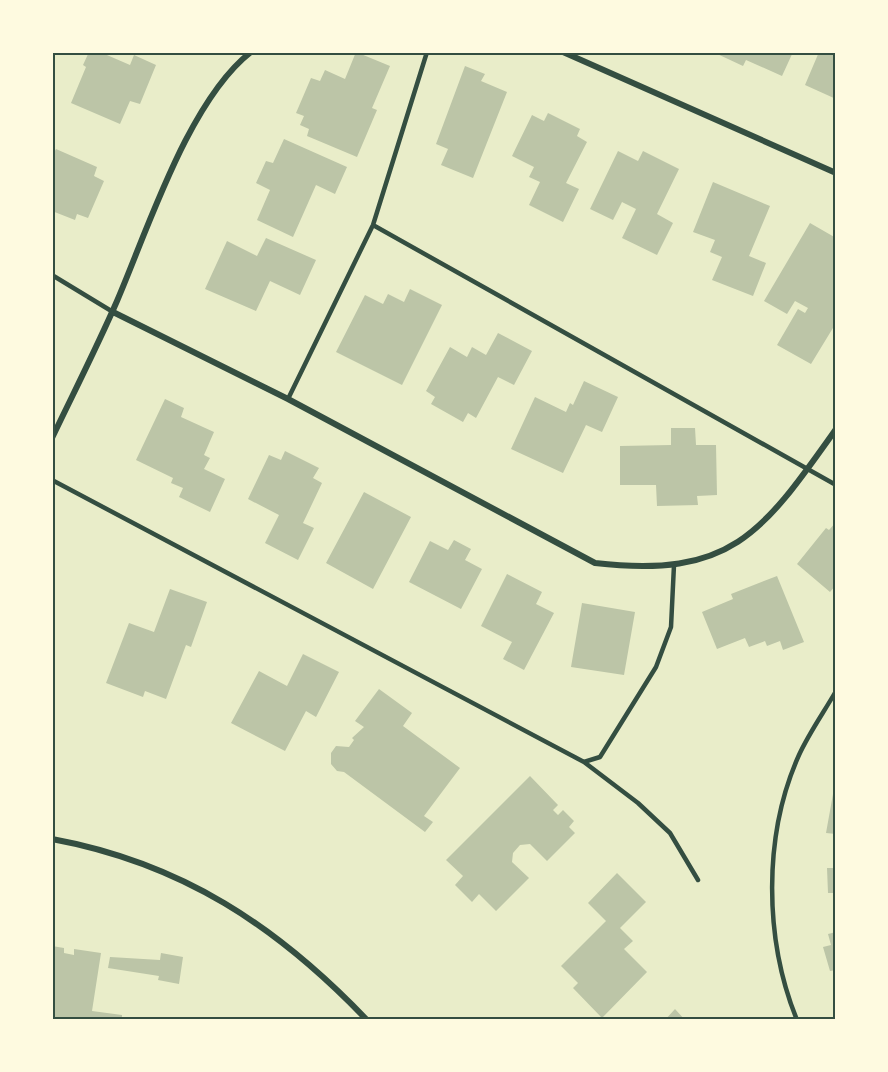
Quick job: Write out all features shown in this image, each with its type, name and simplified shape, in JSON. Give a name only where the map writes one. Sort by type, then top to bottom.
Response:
[{"type":"street","points":[[52,438],[112,312],[191,132],[213,92],[251,52]]},
{"type":"street","points":[[563,52],[836,173]]},
{"type":"street","points":[[112,312],[288,399],[595,563],[639,568],[705,559],[754,531],[781,506],[836,429]]},
{"type":"street","points":[[52,839],[85,845],[158,868],[228,903],[284,942],[336,987],[367,1020]]},
{"type":"lane","points":[[288,399],[373,225],[427,52]]},
{"type":"lane","points":[[373,225],[836,485]]},
{"type":"lane","points":[[52,275],[112,312]]},
{"type":"lane","points":[[52,480],[584,762],[638,803],[670,833],[698,880]]},
{"type":"lane","points":[[584,762],[600,757],[656,667],[671,627],[674,565]]},
{"type":"lane","points":[[797,1020],[777,951],[772,867],[781,812],[799,755],[836,691]]},
{"type":"building","points":[[89,52],[100,52],[130,65],[134,55],[156,65],[140,104],[130,101],[120,124],[71,103],[86,67],[83,65]]},
{"type":"building","points":[[356,52],[390,66],[372,108],[377,110],[357,157],[307,136],[309,129],[300,125],[304,116],[296,113],[311,78],[320,81],[325,70],[345,79]]},
{"type":"building","points":[[713,52],[793,52],[782,76],[746,60],[743,66]]},
{"type":"building","points":[[819,52],[836,53],[836,99],[805,85]]},
{"type":"building","points":[[465,66],[485,74],[481,81],[507,92],[473,178],[441,165],[448,149],[436,144]]},
{"type":"building","points":[[548,113],[580,129],[577,136],[587,142],[566,183],[579,189],[563,222],[529,205],[540,182],[529,177],[534,167],[512,156],[532,115],[544,121]]},
{"type":"building","points":[[284,139],[347,167],[335,194],[316,185],[293,237],[257,220],[270,190],[256,183],[266,161],[273,163]]},
{"type":"building","points":[[56,149],[97,167],[94,176],[104,181],[88,218],[77,214],[75,220],[52,211],[52,156]]},
{"type":"building","points":[[618,151],[638,161],[643,151],[679,169],[657,214],[673,223],[657,255],[622,238],[636,209],[622,202],[613,220],[590,209]]},
{"type":"building","points":[[713,182],[770,206],[749,256],[766,263],[753,296],[712,280],[722,257],[710,252],[715,240],[693,232]]},
{"type":"building","points":[[810,223],[836,238],[836,323],[811,364],[777,345],[798,309],[805,313],[808,308],[795,301],[787,314],[764,301]]},
{"type":"building","points":[[266,238],[316,260],[300,295],[270,281],[256,311],[205,289],[227,241],[257,256]]},
{"type":"building","points":[[410,289],[442,305],[402,385],[336,352],[365,295],[383,304],[388,294],[404,302]]},
{"type":"building","points":[[498,333],[532,351],[514,385],[498,377],[476,418],[468,413],[463,422],[431,404],[435,397],[426,391],[450,347],[467,357],[472,347],[486,355]]},
{"type":"building","points":[[584,381],[618,397],[602,432],[586,425],[563,473],[511,449],[535,397],[566,412],[570,403],[573,405]]},
{"type":"building","points":[[165,399],[184,408],[181,417],[214,432],[204,455],[210,458],[204,469],[225,479],[210,512],[179,497],[183,488],[171,483],[173,478],[136,460]]},
{"type":"building","points":[[671,428],[695,428],[696,445],[716,445],[717,495],[697,496],[698,505],[657,506],[656,485],[620,485],[620,446],[671,445]]},
{"type":"building","points":[[285,451],[319,468],[313,478],[322,483],[303,523],[314,528],[298,560],[265,543],[279,515],[248,499],[269,455],[281,460]]},
{"type":"building","points":[[364,492],[411,517],[373,589],[326,563]]},
{"type":"building","points":[[836,522],[836,585],[830,592],[797,564],[826,528],[829,530]]},
{"type":"building","points":[[454,540],[471,549],[465,560],[482,569],[461,609],[409,582],[430,541],[448,550]]},
{"type":"building","points":[[507,574],[542,592],[536,604],[554,613],[524,670],[503,659],[512,642],[481,626]]},
{"type":"building","points":[[777,576],[804,642],[783,650],[780,641],[767,646],[765,641],[749,647],[745,638],[717,649],[702,612],[733,599],[731,594]]},
{"type":"building","points":[[170,589],[207,602],[191,647],[186,645],[166,699],[145,691],[143,697],[106,683],[129,623],[154,632]]},
{"type":"building","points":[[582,603],[635,612],[624,675],[571,667]]},
{"type":"building","points":[[303,654],[339,672],[316,717],[306,711],[285,751],[231,723],[259,671],[287,686]]},
{"type":"building","points":[[379,689],[412,713],[403,726],[460,768],[424,816],[433,822],[425,832],[344,772],[337,771],[331,764],[331,753],[336,746],[349,747],[354,740],[352,738],[364,727],[355,721]]},
{"type":"building","points":[[530,776],[558,805],[553,810],[558,815],[563,810],[574,821],[569,827],[575,833],[547,861],[530,844],[520,845],[513,853],[512,862],[529,878],[496,911],[479,894],[472,902],[455,885],[463,876],[446,860]]},
{"type":"building","points":[[833,794],[836,794],[836,834],[826,833]]},
{"type":"building","points":[[827,868],[836,868],[836,893],[828,893]]},
{"type":"building","points":[[617,873],[646,902],[620,928],[633,941],[624,949],[647,972],[602,1018],[573,988],[578,983],[561,966],[606,921],[588,903]]},
{"type":"building","points":[[836,932],[836,970],[830,971],[823,947],[831,945],[828,934]]},
{"type":"building","points":[[52,946],[64,948],[64,953],[74,955],[74,949],[101,953],[92,1011],[122,1015],[122,1020],[52,1020]]},
{"type":"building","points":[[161,953],[183,957],[179,984],[158,980],[159,976],[108,968],[110,957],[160,960]]},
{"type":"building","points":[[675,1009],[685,1020],[665,1020]]}]
